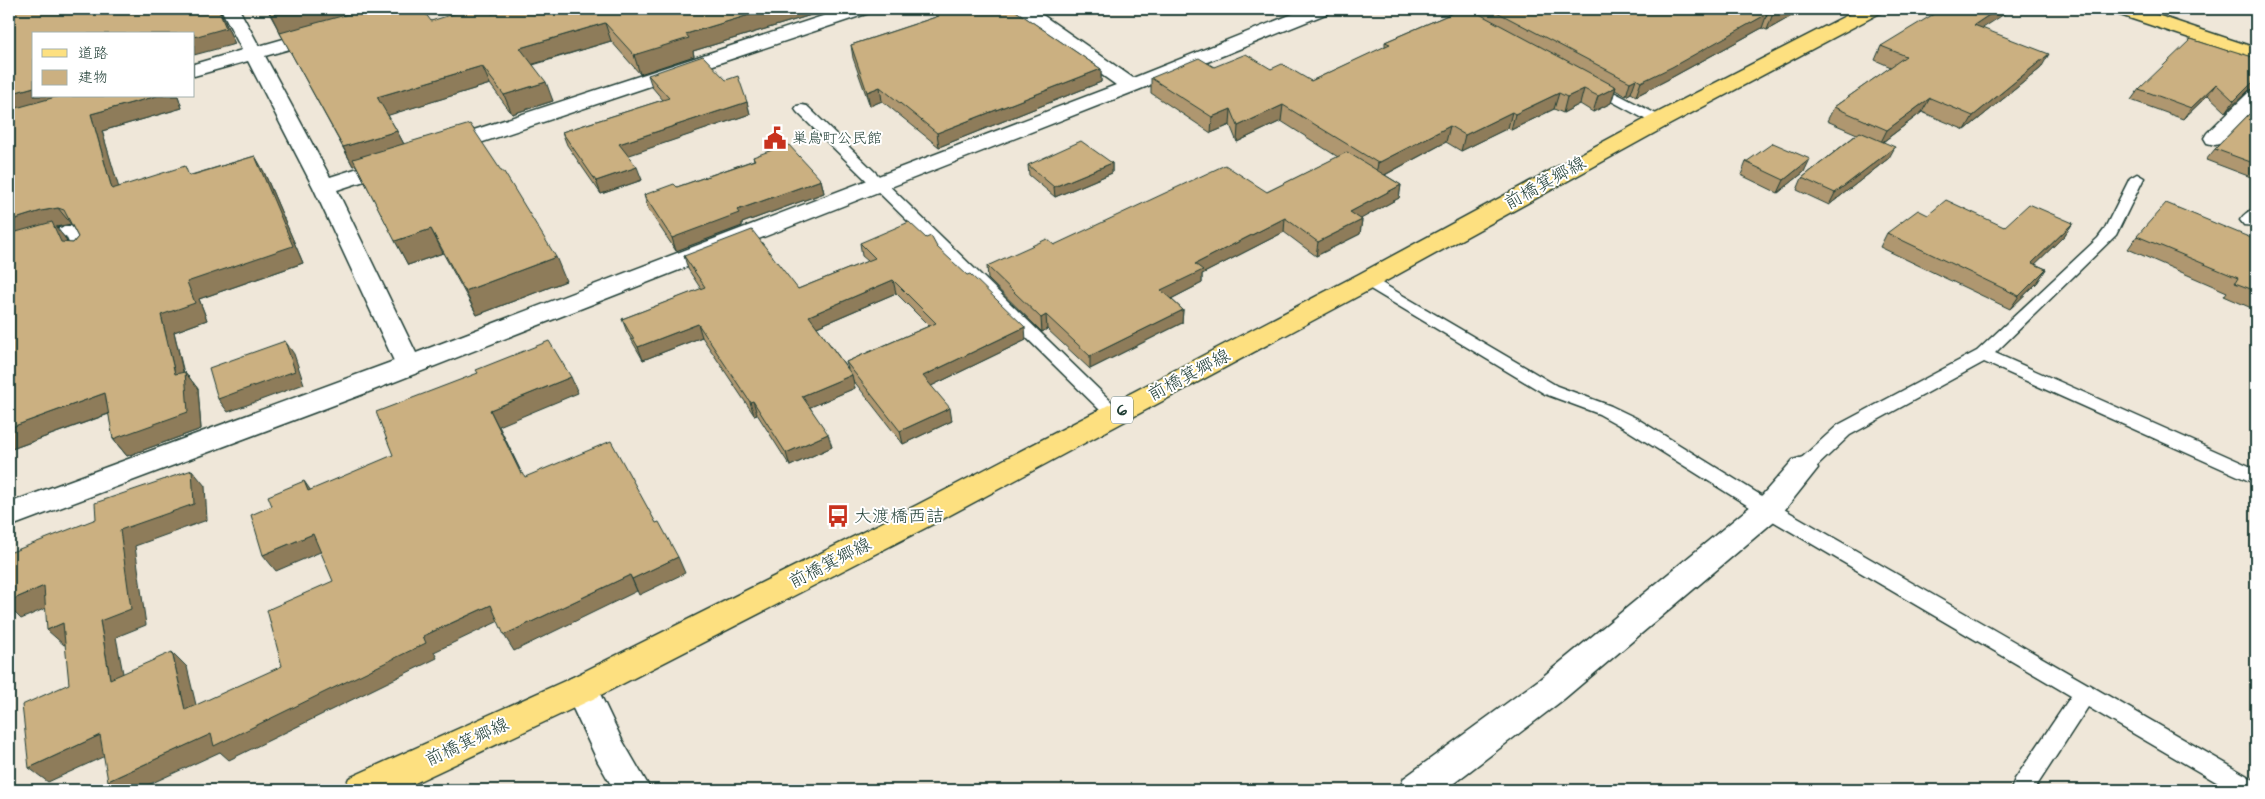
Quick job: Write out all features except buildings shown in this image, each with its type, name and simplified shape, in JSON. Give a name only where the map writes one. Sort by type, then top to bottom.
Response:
[{"type":"main road","name":"前橋箕郷線","points":[[362,790],[581,689],[920,518],[1368,280],[1659,121],[1872,9]]},
{"type":"main road","points":[[2121,9],[2256,54]]},
{"type":"street","points":[[230,9],[324,187],[409,365]]},
{"type":"street","points":[[324,187],[862,9]]},
{"type":"street","points":[[1022,9],[1131,86]]},
{"type":"street","points":[[9,515],[409,365],[1131,86],[1321,9]]},
{"type":"street","points":[[195,70],[336,30]]},
{"type":"street","points":[[2215,138],[2256,96]]},
{"type":"street","points":[[1417,790],[1552,689],[1768,509],[1803,468]]},
{"type":"street","points":[[581,689],[610,751],[633,790]]},
{"type":"lane","points":[[1449,9],[1484,27]]},
{"type":"lane","points":[[1580,79],[1659,121]]},
{"type":"lane","points":[[802,109],[1114,414]]},
{"type":"lane","points":[[1803,468],[1844,430],[1983,355],[2103,241],[2110,232],[2137,178]]},
{"type":"lane","points":[[9,248],[59,232],[70,231],[81,255]]},
{"type":"lane","points":[[1368,280],[1551,390],[1605,410],[1630,423],[1768,509],[2250,790]]},
{"type":"lane","points":[[1983,355],[2256,477]]},
{"type":"lane","points":[[2022,787],[2085,693]]},
{"type":"place","name":"巣鳥町公民館","points":[[775,138]]},
{"type":"place","name":"大渡橋西詰","points":[[838,516]]}]
